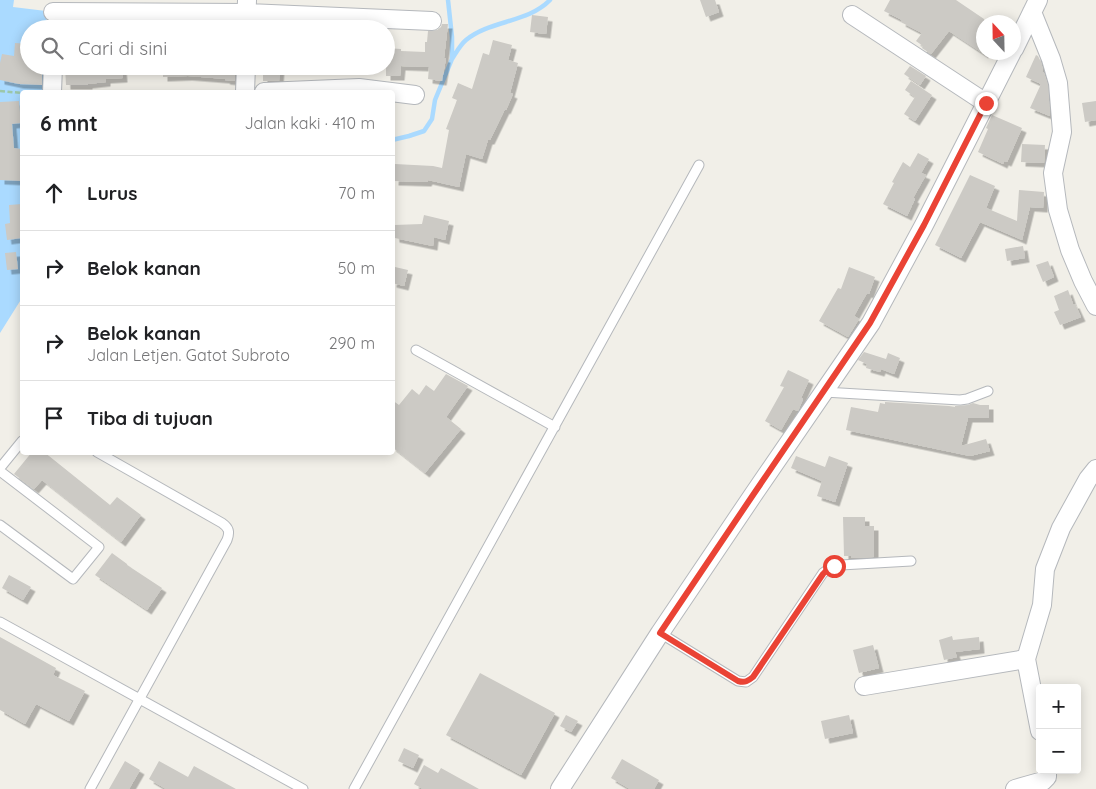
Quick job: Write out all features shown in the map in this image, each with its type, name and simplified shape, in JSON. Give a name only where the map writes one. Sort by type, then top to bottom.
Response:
[{"type":"street","points":[[1021,35],[1035,6]]},
{"type":"street","points":[[1035,6],[1058,83],[1062,132],[1053,172],[1058,210],[1070,250],[1096,306]]},
{"type":"street","points":[[53,14],[247,14],[432,21]]},
{"type":"street","points":[[852,15],[986,103]]},
{"type":"street","points":[[560,789],[660,633],[870,323],[924,225],[1008,60]]},
{"type":"street","points":[[52,90],[53,75]]},
{"type":"street","points":[[245,90],[246,75]]},
{"type":"street","points":[[312,90],[359,88],[375,90]]},
{"type":"street","points":[[395,92],[415,95]]},
{"type":"street","points":[[1040,729],[1026,659],[1042,605],[1045,569],[1061,528],[1088,479],[1096,469]]},
{"type":"street","points":[[864,686],[1026,659]]},
{"type":"street","points":[[1015,789],[1043,781],[1047,774]]},
{"type":"lane","points":[[354,789],[699,165]]},
{"type":"lane","points":[[416,350],[555,426]]},
{"type":"lane","points":[[823,392],[960,400],[988,391]]},
{"type":"lane","points":[[0,525],[73,579],[99,547],[0,470],[20,444]]},
{"type":"lane","points":[[90,789],[228,540],[230,533],[227,527],[102,455]]},
{"type":"lane","points":[[660,633],[738,681],[746,682],[753,677],[828,569],[841,565],[911,561]]},
{"type":"lane","points":[[0,622],[303,789]]},
{"type":"path","points":[[0,91],[20,93]]},
{"type":"water","points":[[0,0],[14,0],[13,7],[46,11],[46,20],[20,20],[20,75],[47,75],[47,90],[20,90],[20,301],[0,333]]},
{"type":"building","points":[[700,0],[715,0],[719,12],[706,17]]},
{"type":"building","points":[[890,0],[956,0],[978,15],[976,15],[976,49],[949,31],[931,54],[916,41],[922,33],[884,11]]},
{"type":"building","points":[[532,15],[548,17],[546,34],[530,32]]},
{"type":"building","points":[[442,24],[448,24],[444,58],[446,58],[442,81],[428,79],[429,67],[401,66],[400,76],[386,76],[395,75],[395,49],[401,49],[401,51],[425,52],[428,31],[437,30]]},
{"type":"building","points":[[493,40],[512,45],[508,60],[518,63],[510,93],[513,94],[490,140],[488,140],[482,159],[466,154],[459,187],[428,180],[427,182],[395,181],[395,164],[442,168],[449,130],[446,129],[457,100],[452,98],[458,83],[472,89],[483,53],[489,55]]},
{"type":"building","points":[[15,43],[20,43],[20,75],[42,75],[42,85],[19,84],[0,80],[2,54],[14,56]]},
{"type":"building","points":[[1036,55],[1041,62],[1042,72],[1048,85],[1050,116],[1030,108],[1041,84],[1026,77]]},
{"type":"building","points":[[910,66],[926,76],[920,85],[904,74]]},
{"type":"building","points":[[65,75],[123,75],[123,78],[106,79],[106,82],[88,85],[66,85]]},
{"type":"building","points":[[163,75],[235,75],[235,81],[188,76],[163,77]]},
{"type":"building","points":[[263,75],[279,75],[279,81],[263,81]]},
{"type":"building","points":[[911,81],[932,95],[915,121],[904,114],[915,97],[905,90]]},
{"type":"building","points":[[19,101],[20,123],[12,124],[14,148],[20,149],[20,181],[0,180],[0,102]]},
{"type":"building","points":[[1096,101],[1096,120],[1085,122],[1082,103]]},
{"type":"building","points":[[992,115],[1022,128],[1007,162],[1004,161],[1003,164],[978,152]]},
{"type":"building","points":[[1022,144],[1045,145],[1044,163],[1021,162]]},
{"type":"building","points":[[918,153],[929,159],[921,173],[926,175],[913,198],[915,199],[907,216],[883,204],[903,162],[910,167]]},
{"type":"building","points":[[970,175],[995,186],[986,208],[1017,221],[1019,190],[1044,192],[1043,208],[1030,207],[1022,240],[980,222],[961,258],[935,245]]},
{"type":"building","points":[[20,204],[20,238],[7,240],[5,224],[10,223],[9,205]]},
{"type":"building","points":[[424,215],[449,221],[445,240],[434,237],[433,246],[395,238],[395,225],[422,224]]},
{"type":"building","points":[[1023,246],[1025,258],[1007,261],[1005,249]]},
{"type":"building","points":[[16,252],[18,269],[7,270],[5,253]]},
{"type":"building","points":[[1048,261],[1054,277],[1043,282],[1036,265]]},
{"type":"building","points":[[395,267],[408,270],[404,286],[395,284]]},
{"type":"building","points":[[849,267],[875,277],[869,294],[867,293],[854,316],[859,319],[848,337],[819,321],[838,288],[841,289]]},
{"type":"building","points":[[1068,290],[1073,304],[1075,304],[1081,317],[1060,325],[1054,312],[1059,310],[1054,296]]},
{"type":"building","points":[[864,352],[886,359],[888,353],[900,358],[894,374],[881,369],[880,372],[866,368],[867,364],[858,360]]},
{"type":"building","points":[[788,370],[809,380],[801,398],[803,399],[798,411],[793,409],[781,430],[765,421],[784,387],[780,386]]},
{"type":"building","points":[[446,374],[468,386],[446,417],[461,429],[425,473],[395,449],[395,402],[399,405],[412,389],[419,395],[426,385],[434,391]]},
{"type":"building","points":[[885,402],[955,407],[973,403],[989,405],[989,418],[968,418],[961,446],[986,439],[990,451],[970,456],[846,430],[851,407],[878,412],[880,403],[885,404]]},
{"type":"building","points":[[30,455],[48,455],[110,505],[117,497],[141,515],[121,542],[42,480],[34,489],[14,474]]},
{"type":"building","points":[[796,456],[825,467],[829,456],[848,463],[835,502],[817,496],[822,481],[791,468]]},
{"type":"building","points":[[843,517],[865,517],[865,526],[874,526],[874,557],[851,558],[851,556],[844,556]]},
{"type":"building","points":[[112,553],[162,588],[147,610],[95,575]]},
{"type":"building","points":[[9,575],[31,587],[23,600],[2,588]]},
{"type":"building","points":[[952,636],[953,640],[979,637],[980,649],[955,652],[957,657],[944,660],[939,640]]},
{"type":"building","points":[[0,637],[56,668],[53,675],[85,691],[69,721],[36,704],[25,724],[0,710]]},
{"type":"building","points":[[873,645],[879,668],[859,673],[853,650]]},
{"type":"building","points":[[480,673],[555,713],[521,775],[446,735]]},
{"type":"building","points":[[566,715],[578,721],[571,732],[560,726]]},
{"type":"building","points":[[849,715],[853,733],[825,739],[821,721]]},
{"type":"building","points":[[404,748],[419,755],[413,768],[398,761]]},
{"type":"building","points":[[622,759],[659,780],[654,789],[630,789],[611,778]]},
{"type":"building","points":[[125,761],[140,770],[129,789],[109,789]]},
{"type":"building","points":[[159,761],[188,777],[194,766],[236,789],[166,789],[149,779]]},
{"type":"building","points":[[424,765],[438,773],[441,768],[479,789],[423,789],[414,784]]},
{"type":"waterway","points":[[395,139],[424,131],[432,119],[435,100],[452,59],[448,0]]},
{"type":"waterway","points":[[452,59],[464,42],[476,33],[531,13],[541,8],[550,0]]},
{"type":"route","points":[[834,566],[823,574],[753,677],[746,682],[738,681],[660,633],[870,323],[924,225],[986,103]]}]
